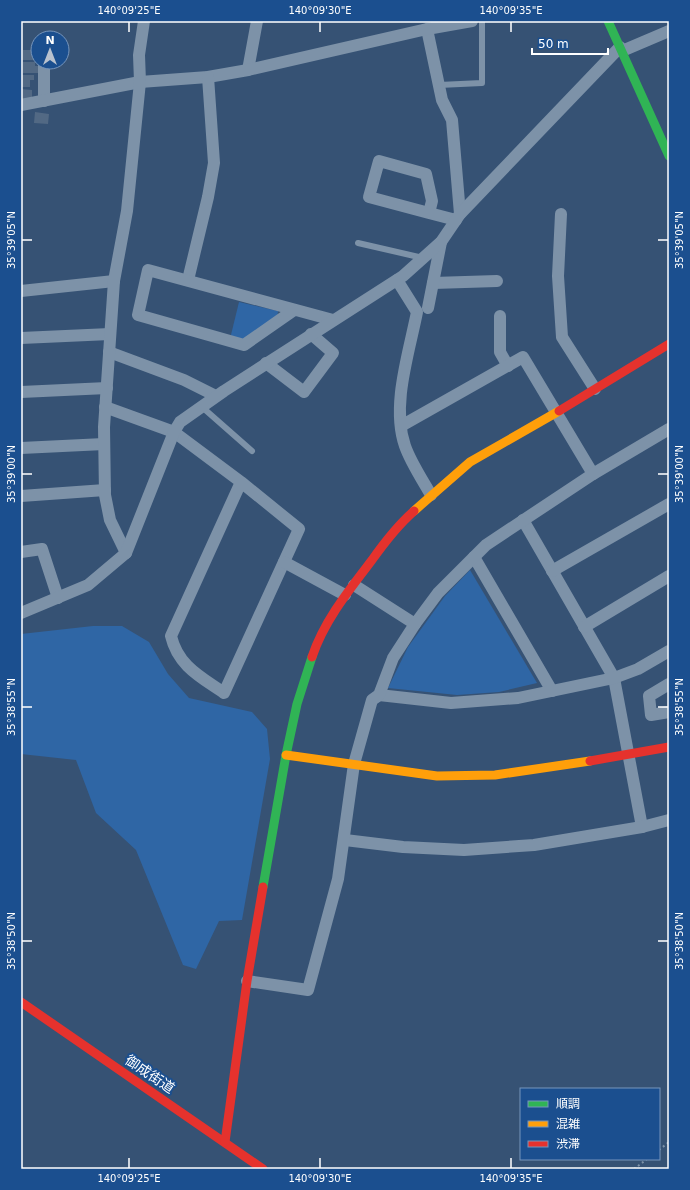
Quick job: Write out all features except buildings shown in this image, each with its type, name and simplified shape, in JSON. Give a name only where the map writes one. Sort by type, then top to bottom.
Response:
[{"type":"street","points":[[126,553],[110,520],[105,490],[105,407],[114,281],[127,211],[140,82],[139,55],[144,21]]},
{"type":"street","points":[[248,70],[257,21]]},
{"type":"street","points":[[21,105],[140,82],[208,77],[248,70],[429,26],[472,21]]},
{"type":"street","points":[[608,21],[669,156]]},
{"type":"street","points":[[429,26],[442,100],[452,120],[458,217]]},
{"type":"street","points":[[21,613],[88,585],[126,553],[174,432],[180,422],[266,363],[397,280],[441,242],[458,217],[621,49],[669,31]]},
{"type":"street","points":[[44,70],[44,100]]},
{"type":"street","points":[[188,280],[208,197],[214,163],[208,77]]},
{"type":"street","points":[[429,213],[432,202],[426,174],[379,161],[369,197],[429,213],[458,217]]},
{"type":"street","points":[[561,214],[558,276],[562,337],[595,389]]},
{"type":"street","points":[[428,308],[441,242]]},
{"type":"street","points":[[294,310],[244,345],[138,315],[148,270],[333,320]]},
{"type":"street","points":[[397,280],[417,312],[401,388],[401,426],[405,445],[416,469],[431,495]]},
{"type":"street","points":[[21,292],[114,281]]},
{"type":"street","points":[[433,283],[497,281]]},
{"type":"street","points":[[500,316],[500,352],[508,366]]},
{"type":"street","points":[[21,338],[110,334]]},
{"type":"street","points":[[266,363],[304,392],[333,353],[311,334]]},
{"type":"street","points":[[224,1142],[247,981],[286,755],[297,704],[313,654],[329,621],[345,595],[408,515],[470,462],[558,412],[669,344]]},
{"type":"street","points":[[109,352],[184,380],[216,396]]},
{"type":"street","points":[[401,426],[524,357],[558,412],[593,474]]},
{"type":"street","points":[[21,392],[107,388]]},
{"type":"street","points":[[105,407],[174,432],[241,482],[299,529],[224,693],[187,668],[173,647],[171,636],[241,482]]},
{"type":"street","points":[[247,981],[308,990],[338,879],[345,840],[354,764],[372,700],[379,695],[393,658],[415,624],[438,593],[486,545],[593,474],[669,429]]},
{"type":"street","points":[[21,448],[104,444]]},
{"type":"street","points":[[21,496],[105,490]]},
{"type":"street","points":[[552,571],[669,504]]},
{"type":"street","points":[[523,520],[614,678],[642,827]]},
{"type":"street","points":[[21,552],[42,549],[58,598]]},
{"type":"street","points":[[474,557],[552,691]]},
{"type":"street","points":[[284,562],[345,595]]},
{"type":"street","points":[[584,627],[669,576]]},
{"type":"street","points":[[354,585],[415,624]]},
{"type":"street","points":[[379,695],[451,703],[492,701],[552,691],[614,678],[638,670],[669,651]]},
{"type":"street","points":[[669,684],[650,696],[651,715],[669,712]]},
{"type":"street","points":[[286,755],[354,764],[398,772],[436,776],[475,776],[510,774],[669,747]]},
{"type":"street","points":[[345,840],[403,847],[464,850],[534,845],[642,827],[669,820]]},
{"type":"street","name":"御成街道","points":[[21,1002],[263,1169]]},
{"type":"lane","points":[[439,85],[482,83],[482,21]]},
{"type":"lane","points":[[358,243],[423,258]]},
{"type":"lane","points":[[202,407],[252,451]]},
{"type":"path","points":[[660,1149],[669,1142]]},
{"type":"path","points":[[634,1169],[646,1160]]},
{"type":"shaded area","points":[[239,302],[278,311],[277,320],[246,340],[230,339]]},
{"type":"shaded area","points":[[470,570],[537,683],[499,692],[457,695],[388,688],[408,647],[445,596]]},
{"type":"shaded area","points":[[93,626],[122,626],[149,642],[168,674],[189,698],[252,712],[267,729],[270,759],[242,920],[219,921],[196,969],[183,965],[136,850],[96,813],[76,760],[21,754],[21,634]]},
{"type":"traffic: fast","points":[[608,21],[669,156]]},
{"type":"traffic: fast","points":[[263,887],[286,755],[297,704],[312,657]]},
{"type":"traffic: slow","points":[[414,511],[470,462],[559,411]]},
{"type":"traffic: slow","points":[[286,755],[437,776],[495,775],[590,761]]},
{"type":"traffic: jam","points":[[559,411],[669,344]]},
{"type":"traffic: jam","points":[[312,657],[330,618],[346,594],[381,547],[402,522],[414,511]]},
{"type":"traffic: jam","points":[[590,761],[669,747]]},
{"type":"traffic: jam","points":[[225,1142],[247,981],[263,887]]},
{"type":"traffic: jam","points":[[21,1002],[263,1169]]}]
